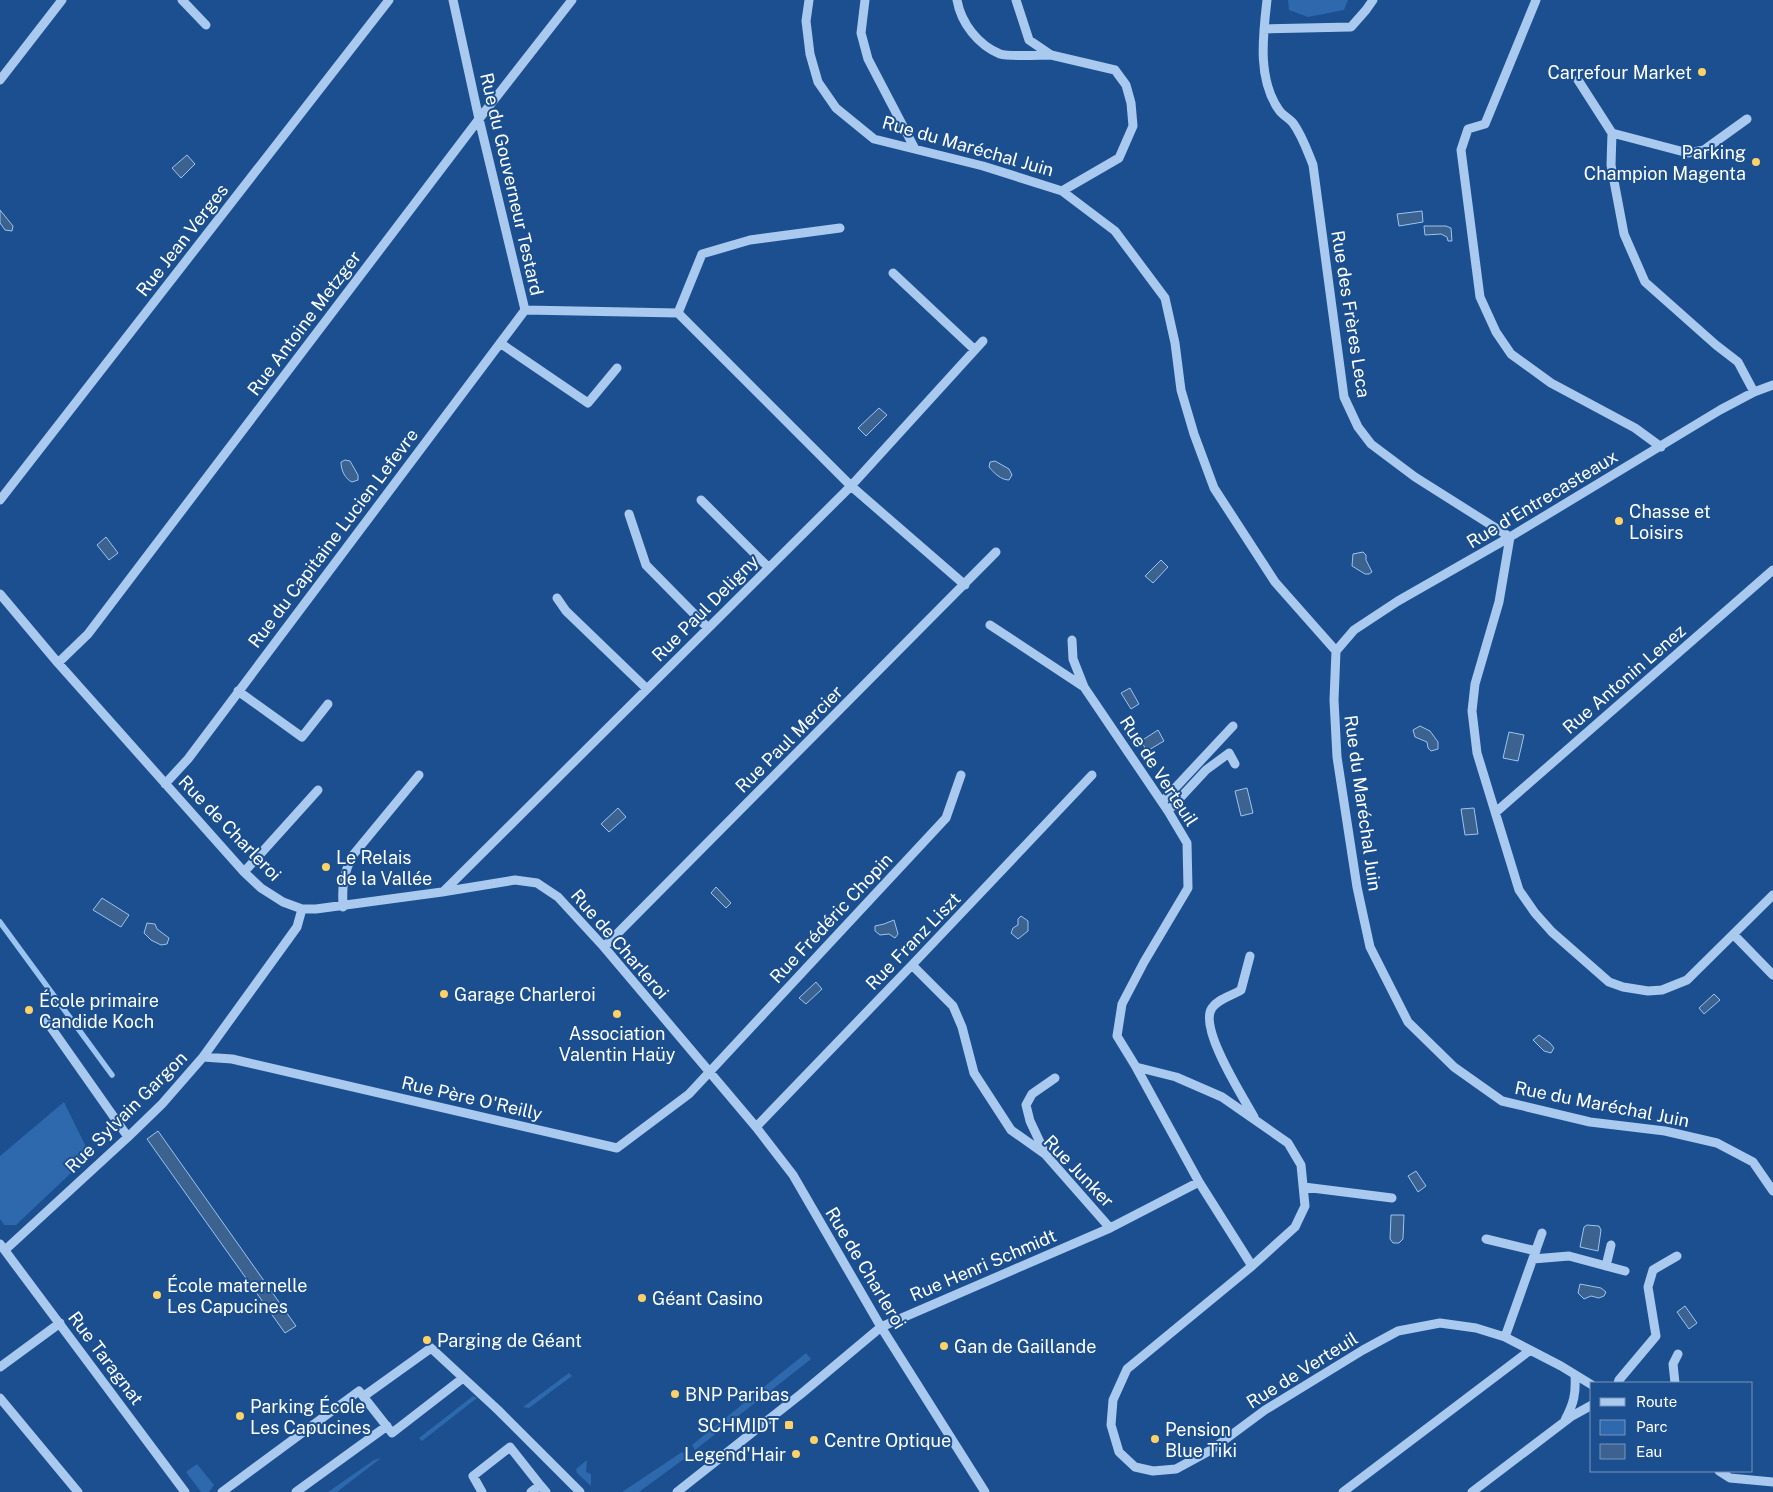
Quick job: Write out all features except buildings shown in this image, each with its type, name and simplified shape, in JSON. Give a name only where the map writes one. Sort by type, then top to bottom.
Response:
[{"type":"street","points":[[0,80],[62,0]]},
{"type":"street","points":[[182,0],[206,25]]},
{"type":"street","name":"Rue Jean Verges","points":[[0,500],[389,0]]},
{"type":"street","name":"Rue du Gouverneur Testard","points":[[452,0],[525,310],[678,313]]},
{"type":"street","name":"Rue Antoine Metzger","points":[[58,663],[88,634],[479,119],[572,0]]},
{"type":"street","name":"Rue du Maréchal Juin","points":[[809,0],[806,22],[810,54],[818,82],[836,108],[874,139],[984,166],[1062,191],[1114,231],[1165,298],[1181,390],[1194,434],[1214,488],[1276,582],[1336,651],[1334,700],[1337,757],[1357,887],[1370,947],[1408,1022],[1454,1067],[1502,1101],[1590,1122],[1665,1131],[1717,1143],[1753,1162],[1773,1192]]},
{"type":"street","points":[[865,0],[861,33],[868,59],[915,149]]},
{"type":"street","points":[[957,0],[959,12],[974,36],[1001,54],[1051,55],[1114,70],[1126,85],[1131,103],[1132,126],[1119,158],[1062,191]]},
{"type":"street","points":[[1016,0],[1029,40],[1051,55]]},
{"type":"street","name":"Rue des Frères Leca","points":[[1267,0],[1263,59],[1269,90],[1279,111],[1292,121],[1300,134],[1313,165],[1344,397],[1354,419],[1371,444],[1414,478],[1510,538]]},
{"type":"street","points":[[1264,29],[1351,27],[1373,0]]},
{"type":"street","points":[[1536,0],[1485,124],[1468,129],[1461,150],[1480,298],[1496,332],[1511,354],[1551,383],[1635,428],[1661,447]]},
{"type":"street","points":[[1578,80],[1612,133],[1610,165],[1624,234],[1645,282],[1738,362],[1754,392]]},
{"type":"street","points":[[1612,133],[1688,153],[1704,150],[1747,119]]},
{"type":"street","points":[[840,228],[750,240],[702,254],[678,313],[851,486],[965,585]]},
{"type":"street","points":[[893,273],[975,350]]},
{"type":"street","name":"Rue du Capitaine Lucien Lefevre","points":[[165,784],[180,768],[525,310]]},
{"type":"street","name":"Rue Paul Deligny","points":[[442,892],[851,486],[983,341]]},
{"type":"street","points":[[500,344],[588,403],[617,368]]},
{"type":"street","name":"Rue d'Entrecasteaux","points":[[1336,651],[1354,630],[1398,601],[1510,538],[1720,410],[1754,392],[1773,385]]},
{"type":"street","points":[[701,500],[768,568]]},
{"type":"street","points":[[629,514],[646,564],[708,628]]},
{"type":"street","points":[[1510,538],[1499,602],[1475,684],[1472,711],[1477,752],[1519,890],[1535,913],[1552,932],[1609,982],[1623,987],[1648,991],[1662,990],[1687,980],[1773,895]]},
{"type":"street","name":"Rue Paul Mercier","points":[[604,947],[996,552]]},
{"type":"street","name":"Rue Antonin Lenez","points":[[1496,812],[1773,570]]},
{"type":"street","name":"Rue de Charleroi","points":[[0,594],[58,663],[244,872],[261,888],[290,906],[302,908],[343,907],[515,880],[537,883],[558,897],[604,947],[756,1127],[793,1175],[881,1327],[984,1492]]},
{"type":"street","points":[[557,598],[566,612],[647,689]]},
{"type":"street","points":[[990,625],[1084,687]]},
{"type":"street","points":[[1072,640],[1072,659],[1084,687]]},
{"type":"street","name":"Rue de Verteuil","points":[[1084,687],[1187,842],[1188,888],[1144,962],[1122,1004],[1117,1036],[1199,1182],[1252,1266]]},
{"type":"street","points":[[238,691],[302,736],[328,704]]},
{"type":"street","points":[[1162,802],[1233,726]]},
{"type":"street","points":[[1168,811],[1206,770],[1229,754],[1235,764]]},
{"type":"street","points":[[343,907],[342,886],[347,866],[353,855],[419,775]]},
{"type":"street","name":"Rue Frédéric Chopin","points":[[709,1073],[946,818],[960,775]]},
{"type":"street","name":"Rue Franz Liszt","points":[[756,1127],[1092,775]]},
{"type":"street","points":[[244,872],[318,790]]},
{"type":"street","name":"Rue Sylvain Gargon","points":[[2,1247],[131,1134],[162,1104],[203,1057],[297,927],[302,908]]},
{"type":"street","points":[[1734,935],[1773,975]]},
{"type":"street","points":[[1250,956],[1241,990],[1232,996],[1218,1001],[1210,1010],[1209,1025],[1217,1049],[1255,1120]]},
{"type":"street","name":"Rue Junker","points":[[912,965],[953,1006],[962,1027],[974,1073],[1011,1130],[1045,1154],[1110,1228]]},
{"type":"street","points":[[44,1019],[131,1134]]},
{"type":"street","name":"Rue Père O'Reilly","points":[[203,1057],[232,1059],[617,1148],[689,1094],[709,1073]]},
{"type":"street","name":"Rue de Verteuil","points":[[1136,1067],[1176,1077],[1222,1096],[1288,1143],[1301,1165],[1305,1206],[1295,1227],[1252,1266],[1127,1369],[1113,1400],[1111,1425],[1119,1452],[1135,1467],[1153,1471],[1176,1469],[1211,1450],[1265,1410],[1363,1350],[1398,1331],[1440,1323],[1476,1328],[1505,1337],[1561,1366],[1590,1385]]},
{"type":"street","points":[[1045,1154],[1030,1121],[1026,1105],[1032,1094],[1055,1078]]},
{"type":"street","name":"Rue Henri Schmidt","points":[[677,1492],[801,1394],[881,1327],[1110,1228],[1199,1182]]},
{"type":"street","points":[[1304,1186],[1392,1198]]},
{"type":"street","points":[[1505,1337],[1542,1233]]},
{"type":"street","points":[[1486,1240],[1534,1255],[1569,1256],[1625,1271]]},
{"type":"street","points":[[1606,1266],[1610,1245]]},
{"type":"street","name":"Rue Taragnat","points":[[2,1247],[185,1492]]},
{"type":"street","points":[[1618,1382],[1656,1336],[1648,1287],[1653,1270],[1677,1256]]},
{"type":"street","points":[[0,1367],[60,1323]]},
{"type":"street","points":[[225,1491],[430,1348],[498,1410],[580,1492]]},
{"type":"street","points":[[1342,1492],[1529,1351]]},
{"type":"street","points":[[1675,1382],[1673,1364],[1678,1354]]},
{"type":"street","points":[[1565,1422],[1574,1403],[1575,1375]]},
{"type":"street","points":[[362,1394],[392,1432],[463,1378]]},
{"type":"street","points":[[0,1398],[78,1492]]},
{"type":"street","points":[[1472,1492],[1565,1422],[1590,1406]]},
{"type":"street","points":[[296,1492],[387,1426]]},
{"type":"street","points":[[482,1492],[472,1476],[510,1447],[543,1489],[531,1492]]},
{"type":"street","points":[[1721,1472],[1730,1478],[1773,1482]]},
{"type":"green space","points":[[1288,0],[1348,0],[1344,10],[1308,17],[1289,10]]},
{"type":"green space","points":[[64,1102],[90,1155],[16,1225],[4,1225],[0,1219],[0,1156]]},
{"type":"green space","points":[[806,1353],[811,1359],[695,1450],[692,1445]]},
{"type":"green space","points":[[569,1373],[572,1376],[529,1408],[523,1407]]},
{"type":"green space","points":[[473,1396],[477,1398],[422,1441],[419,1438]]},
{"type":"green space","points":[[682,1452],[688,1456],[639,1492],[622,1492]]},
{"type":"green space","points":[[381,1458],[337,1492],[328,1492],[374,1460]]},
{"type":"green space","points":[[587,1460],[586,1472],[591,1474],[591,1486],[577,1473],[576,1469]]},
{"type":"green space","points":[[197,1464],[214,1485],[209,1492],[201,1492],[186,1472]]},
{"type":"water","points":[[187,155],[195,164],[181,178],[172,168]]},
{"type":"water","points":[[0,210],[13,226],[12,231],[5,230],[0,223]]},
{"type":"water","points":[[1422,211],[1423,222],[1399,226],[1397,214]]},
{"type":"water","points":[[1424,226],[1446,226],[1451,228],[1452,241],[1448,241],[1447,237],[1441,234],[1425,235]]},
{"type":"water","points":[[879,408],[887,415],[866,436],[858,428]]},
{"type":"water","points":[[345,460],[350,461],[358,475],[358,480],[352,482],[345,476],[341,462]]},
{"type":"water","points":[[995,461],[1009,469],[1012,475],[1009,480],[995,474],[989,467],[990,462]]},
{"type":"water","points":[[106,537],[118,553],[109,560],[97,545]]},
{"type":"water","points":[[1363,552],[1366,555],[1366,560],[1372,572],[1369,574],[1365,574],[1352,566],[1353,554]]},
{"type":"water","points":[[1161,560],[1168,567],[1153,583],[1145,576]]},
{"type":"water","points":[[1130,688],[1139,704],[1131,709],[1121,693]]},
{"type":"water","points":[[1420,726],[1430,731],[1438,742],[1438,749],[1431,751],[1428,748],[1427,742],[1415,737],[1413,730]]},
{"type":"water","points":[[1158,730],[1164,741],[1147,751],[1141,741]]},
{"type":"water","points":[[1509,732],[1524,735],[1518,761],[1503,758]]},
{"type":"water","points":[[1247,788],[1253,813],[1241,816],[1235,791]]},
{"type":"water","points":[[618,808],[626,817],[609,832],[601,824]]},
{"type":"water","points":[[1474,808],[1478,834],[1465,835],[1461,809]]},
{"type":"water","points":[[716,887],[731,903],[726,908],[711,893]]},
{"type":"water","points":[[102,898],[129,915],[121,927],[93,910]]},
{"type":"water","points":[[1021,916],[1028,921],[1028,931],[1018,939],[1011,933],[1013,928],[1018,925],[1018,919]]},
{"type":"water","points":[[894,920],[898,934],[895,938],[889,934],[880,935],[875,931],[875,926]]},
{"type":"water","points":[[147,923],[155,924],[157,929],[169,938],[167,944],[161,945],[151,940],[144,933]]},
{"type":"water","points":[[816,982],[822,989],[806,1004],[799,998]]},
{"type":"water","points":[[1714,994],[1720,1000],[1704,1014],[1699,1008]]},
{"type":"water","points":[[1539,1035],[1554,1048],[1551,1053],[1544,1051],[1533,1040]]},
{"type":"water","points":[[158,1131],[296,1326],[285,1333],[147,1139]]},
{"type":"water","points":[[1416,1171],[1426,1186],[1418,1192],[1408,1176]]},
{"type":"water","points":[[1391,1215],[1404,1215],[1403,1239],[1399,1243],[1393,1243],[1390,1239]]},
{"type":"water","points":[[1587,1225],[1599,1226],[1601,1230],[1598,1251],[1580,1247],[1584,1227]]},
{"type":"water","points":[[1580,1284],[1601,1288],[1606,1292],[1604,1296],[1599,1298],[1591,1296],[1584,1299],[1578,1293]]},
{"type":"water","points":[[1685,1306],[1697,1323],[1689,1329],[1677,1312]]},
{"type":"waterway","points":[[0,922],[112,1075]]},
{"type":"place","name":"Carrefour Market","points":[[1702,72]]},
{"type":"place","name":"Parking Champion Magenta","points":[[1756,162]]},
{"type":"place","name":"Chasse et Loisirs","points":[[1619,521]]},
{"type":"place","name":"Le Relais de la Vallée","points":[[326,867]]},
{"type":"place","name":"Garage Charleroi","points":[[444,994]]},
{"type":"place","name":"École primaire Candide Koch","points":[[29,1010]]},
{"type":"place","name":"Association Valentin Haüy","points":[[617,1014]]},
{"type":"place","name":"École maternelle Les Capucines","points":[[157,1295]]},
{"type":"place","name":"Géant Casino","points":[[642,1298]]},
{"type":"place","name":"Parging de Géant","points":[[427,1340]]},
{"type":"place","name":"Gan de Gaillande","points":[[944,1346]]},
{"type":"place","name":"BNP Paribas","points":[[675,1394]]},
{"type":"place","name":"Parking École Les Capucines","points":[[240,1416]]},
{"type":"place","name":"SCHMIDT","points":[[789,1425]]},
{"type":"place","name":"Pension Blue Tiki","points":[[1155,1439]]},
{"type":"place","name":"Centre Optique","points":[[814,1440]]},
{"type":"place","name":"Legend'Hair","points":[[796,1454]]}]
